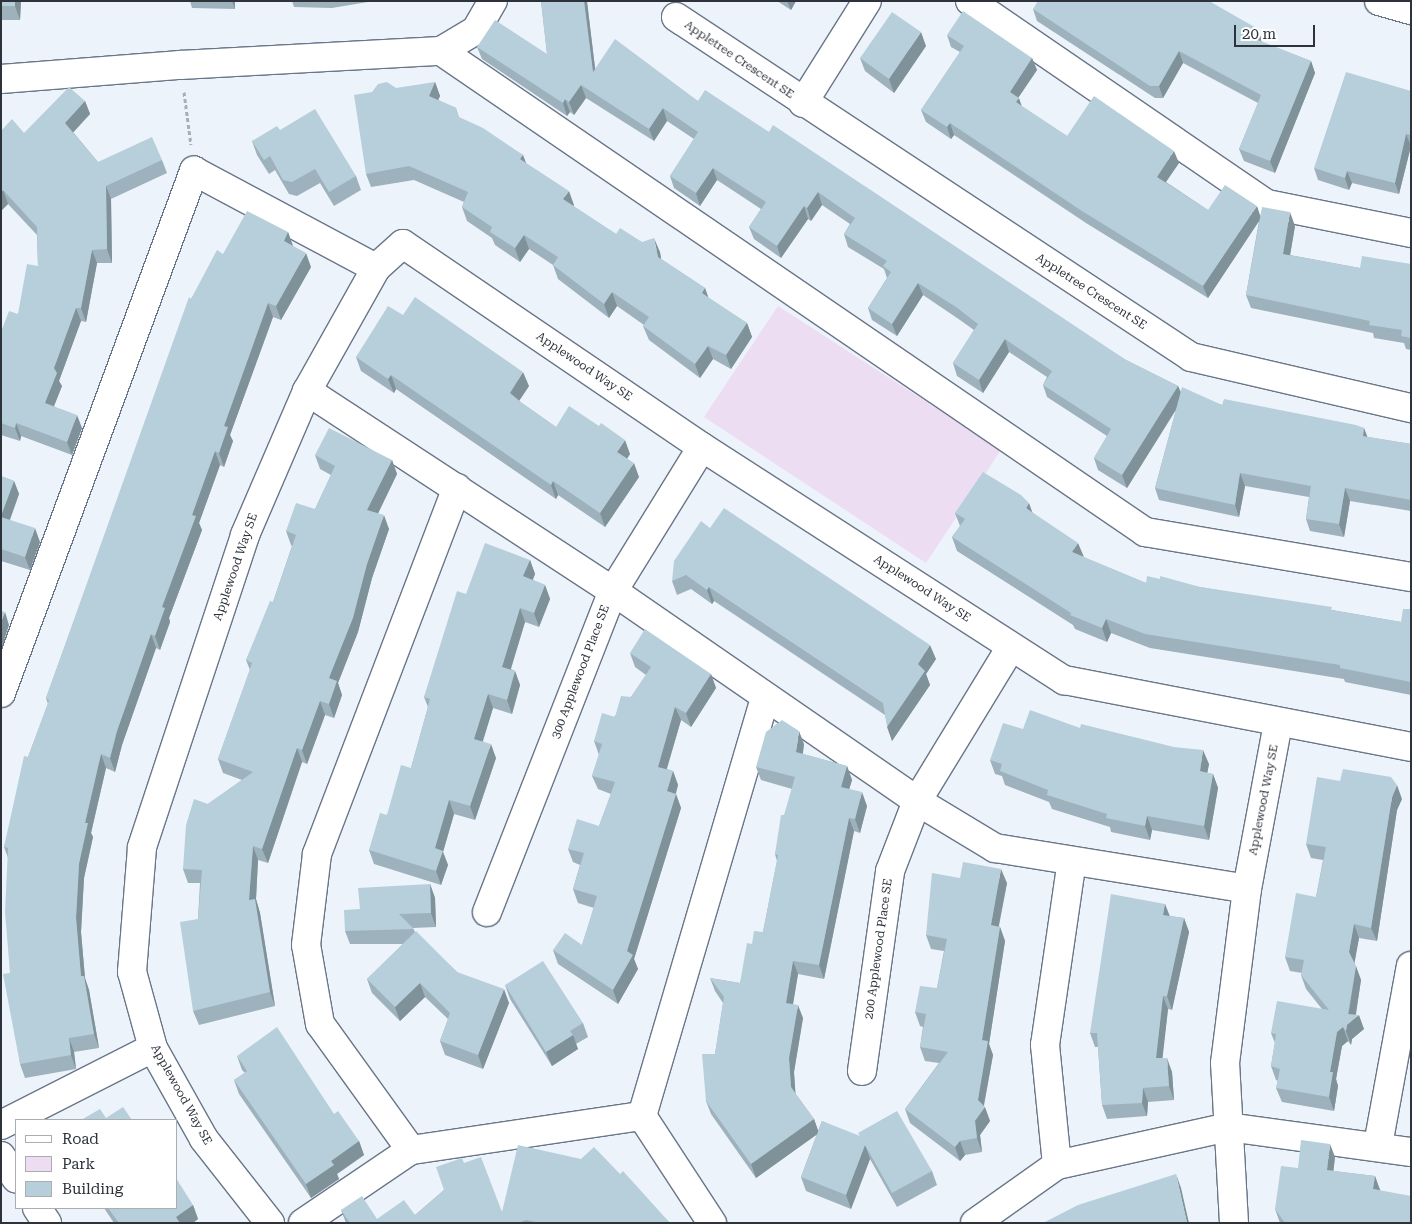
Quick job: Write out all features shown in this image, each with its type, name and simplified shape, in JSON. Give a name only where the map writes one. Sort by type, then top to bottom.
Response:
[{"type":"street","points":[[1,79],[180,65],[441,51],[476,30],[493,1]]},
{"type":"street","name":"Appletree Crescent SE","points":[[802,103],[867,1]]},
{"type":"street","points":[[970,1],[1268,204],[1411,233]]},
{"type":"street","points":[[1379,1],[1411,10]]},
{"type":"street","name":"Appletree Crescent SE","points":[[676,17],[802,103],[1191,357],[1411,408]]},
{"type":"street","points":[[441,51],[1145,532],[1411,577]]},
{"type":"street","points":[[1,693],[194,171],[376,268]]},
{"type":"street","name":"Applewood Way SE","points":[[270,1223],[204,1139],[153,1048],[132,972],[142,847],[245,535],[307,391],[376,268],[403,244],[702,447],[1064,680],[1278,724],[1247,888],[1225,1062],[1234,1223]]},
{"type":"street","points":[[307,391],[612,591],[765,698],[917,800],[996,848],[1247,888]]},
{"type":"street","name":"300 Applewood Place SE","points":[[487,912],[612,591],[702,447]]},
{"type":"street","points":[[411,1150],[320,1024],[306,945],[317,854],[457,488]]},
{"type":"street","name":"200 Applewood Place SE","points":[[862,1071],[890,871],[917,800],[1011,647]]},
{"type":"street","points":[[712,1223],[642,1116],[765,698]]},
{"type":"street","points":[[1278,724],[1411,747]]},
{"type":"street","points":[[1057,1165],[1045,1045],[1072,861]]},
{"type":"street","points":[[1378,1145],[1411,966]]},
{"type":"street","points":[[1,1125],[153,1048]]},
{"type":"street","points":[[303,1223],[411,1150],[642,1116]]},
{"type":"street","points":[[975,1223],[1057,1165],[1228,1127],[1378,1145],[1411,1152]]},
{"type":"street","points":[[1,1156],[15,1177]]},
{"type":"street","points":[[38,1209],[47,1223]]},
{"type":"path","points":[[180,65],[194,171]]},
{"type":"green space","points":[[778,306],[1001,450],[926,563],[704,417]]},
{"type":"building","points":[[1,1],[15,1],[15,6],[1,6]]},
{"type":"building","points":[[541,1],[584,1],[593,72],[615,39],[698,101],[705,90],[769,132],[773,125],[1126,360],[1178,386],[1122,475],[1094,458],[1111,429],[1043,385],[1052,371],[1005,339],[979,380],[953,363],[978,324],[956,307],[918,283],[892,324],[868,308],[891,272],[883,266],[887,261],[844,234],[855,218],[818,192],[807,208],[804,206],[777,246],[749,227],[766,202],[713,168],[696,193],[670,176],[698,132],[663,108],[649,129],[581,85],[569,102],[565,99],[563,103],[477,47],[495,20],[547,54]]},
{"type":"building","points":[[1038,1],[1209,1],[1258,29],[1253,38],[1311,61],[1270,161],[1239,149],[1261,95],[1179,51],[1159,86],[1150,86],[1033,9]]},
{"type":"building","points":[[963,11],[1032,58],[1010,92],[1019,98],[1016,102],[1067,136],[1094,96],[1174,151],[1157,177],[1208,210],[1225,185],[1257,206],[1203,286],[1082,211],[950,123],[947,127],[921,110],[964,46],[947,35]]},
{"type":"building","points":[[892,12],[921,32],[889,79],[860,58]]},
{"type":"building","points":[[1346,72],[1411,91],[1411,135],[1406,134],[1395,183],[1347,171],[1345,178],[1314,168]]},
{"type":"building","points":[[387,82],[396,88],[435,82],[429,96],[456,108],[459,117],[483,128],[523,155],[520,159],[569,191],[563,199],[616,234],[620,228],[642,242],[654,238],[658,257],[705,288],[702,293],[747,323],[726,355],[708,346],[695,364],[643,326],[649,317],[612,292],[604,304],[553,265],[558,257],[524,235],[515,248],[490,232],[492,227],[462,207],[468,192],[409,166],[366,174],[354,95],[372,92],[378,84]]},
{"type":"building","points":[[69,87],[85,101],[65,123],[98,162],[152,137],[162,160],[106,186],[107,249],[92,250],[81,308],[76,308],[54,368],[57,373],[45,403],[77,415],[67,442],[16,423],[15,428],[1,423],[1,332],[9,311],[18,314],[27,264],[38,266],[37,227],[3,190],[1,193],[1,131],[12,119],[24,133]]},
{"type":"building","points":[[315,109],[356,176],[329,192],[315,169],[292,182],[283,180],[270,156],[264,160],[252,141],[277,126],[280,130]]},
{"type":"building","points":[[1262,207],[1290,212],[1283,254],[1360,268],[1362,256],[1411,264],[1411,338],[1401,336],[1402,330],[1369,325],[1370,321],[1246,295]]},
{"type":"building","points":[[247,211],[288,232],[284,241],[306,253],[276,306],[268,303],[224,426],[228,427],[219,453],[215,451],[192,515],[196,516],[162,607],[165,608],[155,636],[151,634],[117,731],[110,758],[101,754],[85,823],[88,823],[79,864],[76,918],[81,976],[84,976],[94,1034],[69,1038],[71,1055],[20,1064],[3,974],[10,973],[5,912],[8,848],[4,847],[24,756],[28,757],[49,700],[46,698],[189,297],[191,299],[217,250],[223,254]]},
{"type":"building","points":[[415,297],[523,372],[510,393],[556,427],[569,406],[599,426],[601,423],[625,440],[617,452],[634,463],[600,513],[553,481],[551,485],[391,375],[388,379],[356,357],[388,306],[403,315]]},
{"type":"building","points":[[1182,387],[1222,405],[1224,399],[1356,425],[1364,428],[1363,436],[1411,444],[1411,500],[1345,488],[1339,524],[1306,519],[1311,486],[1240,473],[1235,505],[1155,488]]},
{"type":"building","points":[[329,428],[392,460],[367,510],[384,515],[367,564],[353,618],[329,678],[337,681],[329,704],[320,701],[302,750],[297,748],[262,849],[253,846],[249,900],[255,899],[270,992],[193,1011],[180,922],[198,919],[202,870],[183,869],[186,825],[194,799],[208,804],[253,772],[218,759],[252,663],[246,660],[270,601],[273,602],[296,535],[286,531],[296,503],[315,509],[335,466],[315,455]]},
{"type":"building","points":[[983,472],[1021,495],[1029,503],[1026,508],[1078,543],[1072,552],[1146,583],[1147,576],[1160,579],[1160,576],[1200,587],[1332,607],[1331,610],[1401,622],[1403,609],[1411,609],[1411,682],[1340,668],[1340,665],[1145,634],[1106,619],[1102,628],[1070,615],[1071,613],[952,537],[965,519],[955,513]]},
{"type":"building","points":[[1,476],[14,481],[1,516]]},
{"type":"building","points":[[724,508],[930,645],[918,664],[925,671],[887,727],[883,703],[709,587],[707,590],[686,575],[672,581],[674,561],[701,521],[710,528]]},
{"type":"building","points":[[1,517],[35,528],[25,557],[1,549]]},
{"type":"building","points":[[485,543],[530,560],[523,576],[545,585],[534,613],[520,608],[502,667],[515,671],[507,700],[488,694],[474,739],[491,744],[470,806],[449,800],[435,848],[443,851],[436,871],[369,850],[380,813],[387,815],[401,765],[411,768],[430,699],[424,697],[457,591],[466,594]]},
{"type":"building","points":[[1,611],[5,612],[1,622]]},
{"type":"building","points":[[645,629],[711,674],[686,713],[675,707],[658,767],[673,771],[667,791],[676,794],[627,951],[633,955],[613,990],[553,950],[565,933],[582,945],[597,896],[573,889],[584,853],[568,849],[577,819],[599,826],[615,782],[592,776],[602,744],[594,741],[602,713],[615,717],[621,696],[631,697],[651,667],[630,653]]},
{"type":"building","points":[[1030,710],[1080,728],[1081,724],[1174,747],[1203,750],[1200,771],[1213,774],[1204,826],[1147,816],[1145,826],[1106,818],[1107,814],[1047,795],[1048,790],[1000,771],[1002,764],[990,760],[1003,723],[1023,729]]},
{"type":"building","points":[[782,720],[799,731],[796,752],[847,766],[841,787],[862,792],[855,819],[849,818],[819,965],[793,961],[786,1003],[798,1005],[789,1058],[791,1087],[814,1119],[751,1164],[706,1101],[702,1054],[715,1054],[724,997],[710,978],[740,983],[747,943],[752,944],[754,931],[763,932],[778,855],[775,854],[781,815],[784,815],[795,777],[756,767],[766,732]]},
{"type":"building","points":[[1343,769],[1391,777],[1397,785],[1392,797],[1371,928],[1354,924],[1349,952],[1356,966],[1348,1014],[1359,1015],[1347,1025],[1346,1031],[1343,1027],[1337,1032],[1330,1072],[1333,1072],[1329,1097],[1276,1088],[1280,1069],[1271,1066],[1276,1034],[1271,1033],[1277,1001],[1329,1010],[1301,975],[1304,960],[1285,957],[1296,893],[1316,897],[1326,847],[1306,844],[1317,777],[1340,781]]},
{"type":"building","points":[[963,862],[1001,869],[991,925],[1000,927],[982,1040],[988,1041],[978,1100],[985,1107],[975,1121],[977,1138],[960,1141],[955,1147],[905,1109],[948,1052],[920,1047],[926,1014],[915,1012],[920,986],[937,988],[947,939],[926,935],[932,873],[960,878]]},
{"type":"building","points":[[430,884],[431,913],[399,914],[414,929],[345,931],[344,910],[360,909],[358,888]]},
{"type":"building","points":[[1111,894],[1165,904],[1163,915],[1184,918],[1167,996],[1163,996],[1156,1058],[1167,1058],[1169,1086],[1143,1088],[1142,1103],[1102,1105],[1097,1033],[1090,1033]]},
{"type":"building","points":[[416,931],[457,972],[504,989],[478,1055],[440,1041],[450,1013],[420,983],[395,1007],[367,979]]},
{"type":"building","points":[[543,961],[583,1023],[570,1031],[573,1035],[546,1052],[505,985]]},
{"type":"building","points":[[277,1027],[334,1114],[338,1111],[359,1141],[331,1161],[334,1165],[306,1184],[234,1080],[247,1071],[237,1056]]},
{"type":"building","points":[[123,1107],[131,1119],[83,1119],[100,1109],[106,1118]]},
{"type":"building","points":[[897,1111],[932,1171],[892,1193],[865,1145],[846,1195],[801,1177],[822,1121],[860,1136],[858,1133]]},
{"type":"building","points":[[1301,1140],[1330,1144],[1327,1170],[1375,1176],[1373,1189],[1411,1196],[1411,1223],[1285,1223],[1275,1209],[1281,1166],[1298,1168]]},
{"type":"building","points":[[518,1145],[581,1159],[594,1147],[620,1174],[623,1171],[670,1223],[540,1223],[526,1220],[518,1223],[350,1223],[341,1210],[362,1196],[377,1219],[404,1200],[415,1215],[444,1190],[436,1167],[462,1158],[464,1163],[481,1157],[502,1212]]},
{"type":"building","points":[[1176,1174],[1187,1223],[1043,1223],[1078,1205]]},
{"type":"building","points":[[178,1181],[193,1205],[176,1217],[180,1223],[119,1223],[109,1209],[178,1209]]}]
